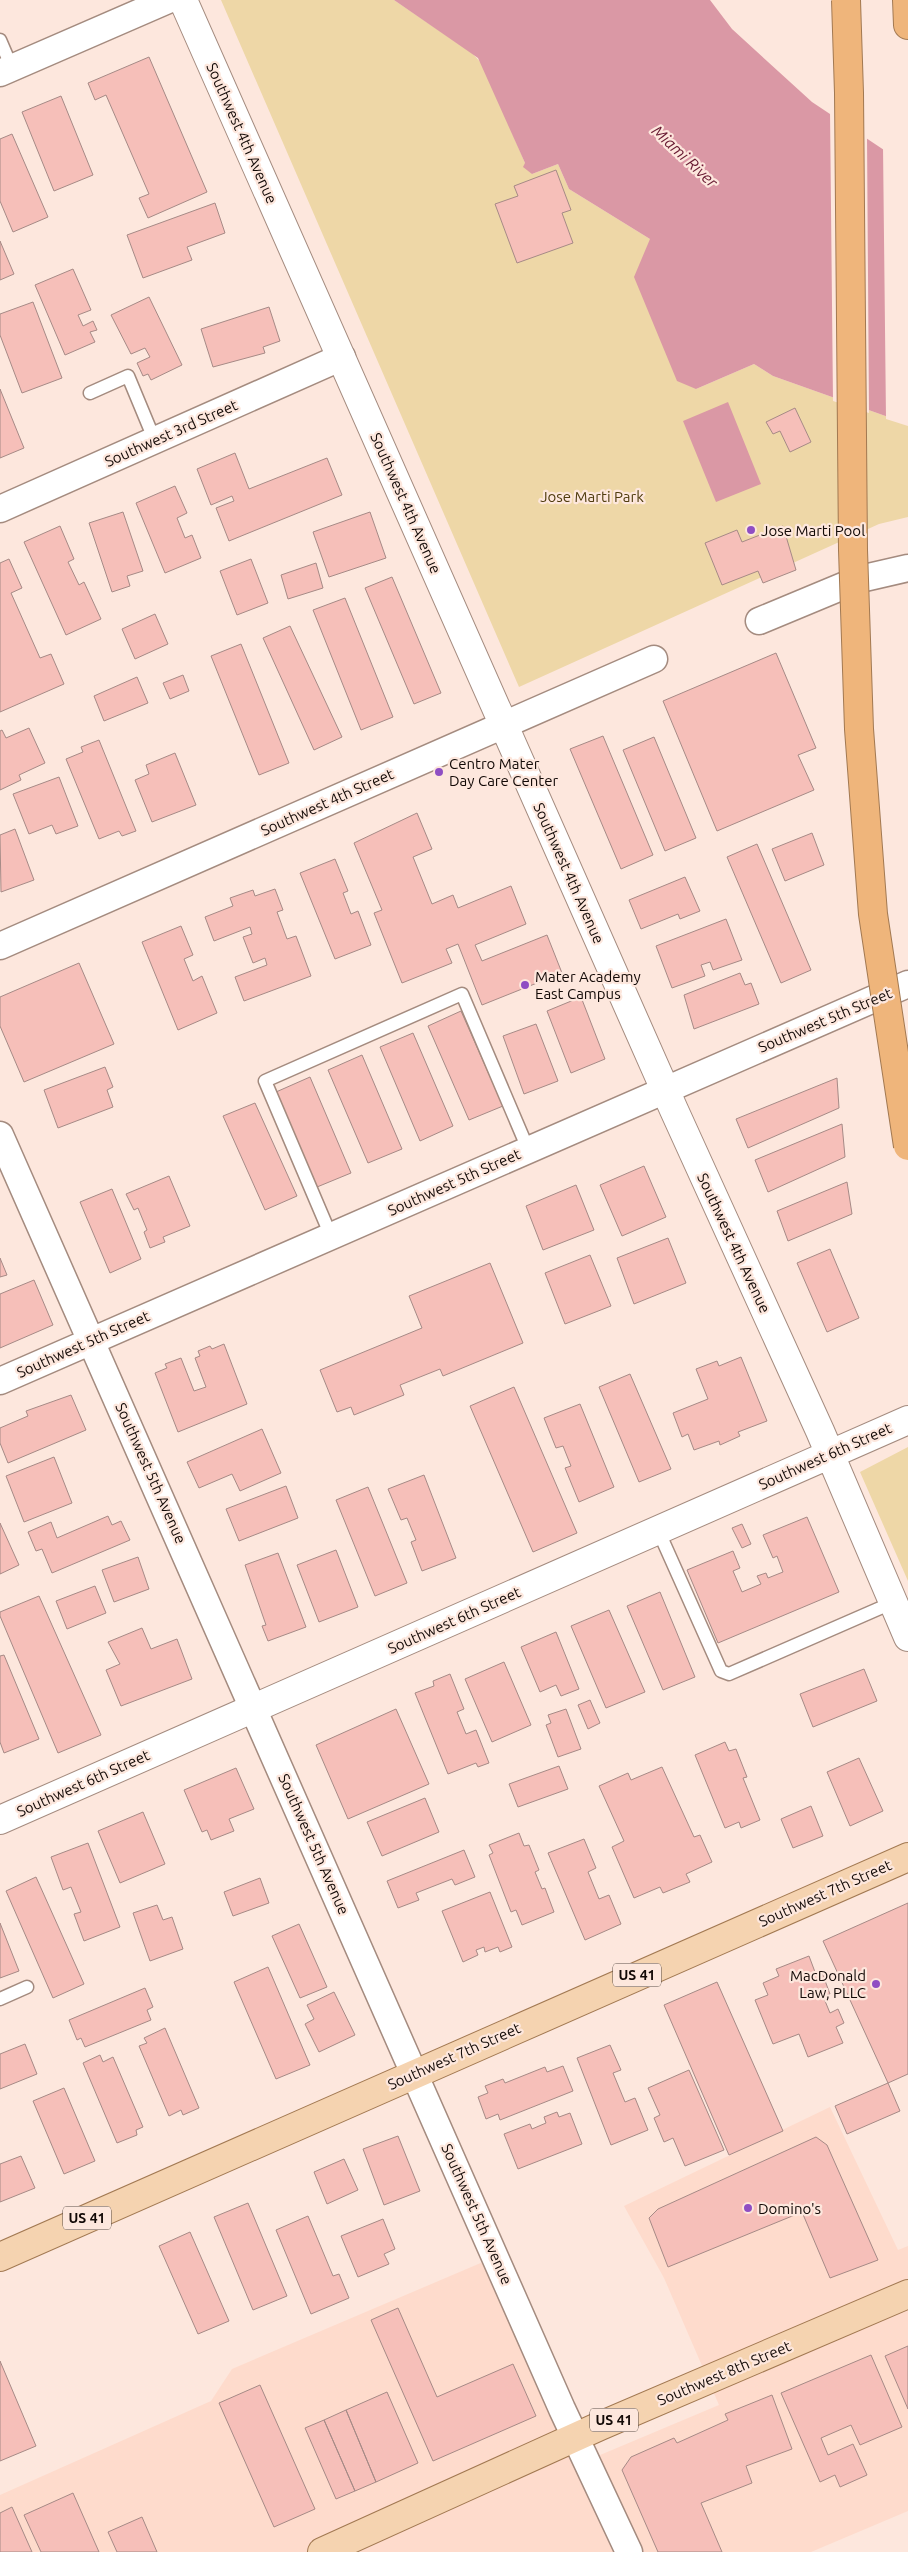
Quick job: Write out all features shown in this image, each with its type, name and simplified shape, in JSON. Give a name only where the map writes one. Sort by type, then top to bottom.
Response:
[{"type":"highway","points":[[846,0],[849,103],[853,550],[859,729],[873,914],[908,1146]]},
{"type":"highway","points":[[907,0],[908,25]]},
{"type":"main road","name":"Southwest 7th Street","points":[[0,2257],[908,1856]]},
{"type":"main road","name":"Southwest 8th Street","points":[[322,2552],[576,2437],[908,2294]]},
{"type":"street","points":[[6,70],[168,0]]},
{"type":"street","name":"Southwest 4th Avenue","points":[[183,0],[664,1089],[830,1453],[908,1637]]},
{"type":"street","name":"Southwest 3rd Street","points":[[0,509],[342,358]]},
{"type":"street","points":[[759,621],[860,578],[908,568]]},
{"type":"street","name":"Southwest 4th Street","points":[[0,946],[654,659]]},
{"type":"street","name":"Southwest 5th Street","points":[[0,1381],[664,1089],[908,984]]},
{"type":"street","name":"Southwest 5th Avenue","points":[[3,1151],[92,1340],[576,2437],[629,2552]]},
{"type":"street","name":"Southwest 6th Street","points":[[0,1820],[908,1420]]},
{"type":"lane","points":[[0,40],[6,70]]},
{"type":"lane","points":[[90,393],[128,376],[155,441]]},
{"type":"lane","points":[[331,1236],[265,1081],[462,994],[528,1149]]},
{"type":"lane","points":[[658,1530],[721,1671],[724,1673],[729,1674],[894,1602]]},
{"type":"lane","points":[[0,1999],[27,1987]]},
{"type":"shaded area","points":[[830,2107],[898,2250],[908,2246],[908,2511],[811,2552],[0,2552],[0,2495],[211,2401],[232,2369],[483,2262],[574,2466],[719,2405],[664,2278],[624,2206]]},
{"type":"green space","name":"Jose Marti Park","points":[[221,0],[394,0],[472,53],[483,65],[525,163],[532,174],[558,164],[569,189],[650,239],[696,389],[754,364],[773,376],[908,424],[908,517],[879,524],[519,687]]},
{"type":"green space","points":[[908,1447],[908,1581],[860,1472]]},
{"type":"water","name":"Miami River","points":[[394,0],[710,0],[732,29],[812,102],[908,166],[908,424],[773,376],[754,364],[696,389],[677,381],[634,277],[650,239],[569,189],[558,164],[532,174],[523,167],[525,163],[478,58]]},
{"type":"water","points":[[728,402],[761,484],[716,502],[683,421]]},
{"type":"pier","points":[[830,111],[867,136],[869,413],[833,401]]},
{"type":"pier","points":[[883,146],[908,163],[908,426],[886,419]]},
{"type":"building","points":[[149,57],[207,192],[148,218],[139,198],[149,194],[106,95],[95,100],[88,83]]},
{"type":"building","points":[[61,96],[93,175],[54,191],[22,112]]},
{"type":"building","points":[[12,134],[48,217],[13,232],[0,201],[0,139]]},
{"type":"building","points":[[556,170],[571,210],[562,213],[573,243],[517,263],[495,204],[518,196],[514,186]]},
{"type":"building","points":[[215,203],[225,233],[187,247],[192,260],[143,278],[127,235]]},
{"type":"building","points":[[0,241],[14,274],[0,280]]},
{"type":"building","points":[[73,269],[91,310],[78,315],[83,326],[93,321],[97,330],[90,332],[95,342],[65,355],[35,285]]},
{"type":"building","points":[[149,297],[182,365],[151,380],[148,374],[143,376],[137,363],[150,357],[145,348],[131,354],[111,315]]},
{"type":"building","points":[[33,302],[62,378],[22,393],[0,335],[0,314]]},
{"type":"building","points":[[269,307],[280,341],[263,347],[265,353],[213,367],[201,329]]},
{"type":"building","points":[[0,389],[24,448],[0,458]]},
{"type":"building","points":[[795,408],[811,442],[790,452],[780,431],[773,434],[766,422]]},
{"type":"building","points":[[235,453],[249,489],[327,458],[342,495],[229,541],[216,508],[234,501],[232,496],[211,505],[197,469]]},
{"type":"building","points":[[175,486],[187,513],[177,518],[185,538],[192,535],[201,558],[165,573],[136,503]]},
{"type":"building","points":[[123,512],[143,571],[127,576],[130,586],[112,592],[89,523]]},
{"type":"building","points":[[370,512],[386,558],[329,577],[313,532]]},
{"type":"building","points":[[60,526],[74,559],[68,562],[79,585],[84,582],[101,619],[66,635],[24,542]]},
{"type":"building","points":[[783,526],[796,570],[763,583],[758,571],[722,585],[705,543],[737,530],[742,542]]},
{"type":"building","points":[[9,559],[22,588],[11,593],[40,658],[51,654],[64,684],[0,712],[0,563]]},
{"type":"building","points":[[251,559],[268,603],[237,615],[220,571]]},
{"type":"building","points":[[316,563],[323,588],[288,599],[281,575]]},
{"type":"building","points":[[392,577],[441,693],[414,704],[365,588]]},
{"type":"building","points":[[345,598],[393,717],[361,730],[313,610]]},
{"type":"building","points":[[155,614],[168,644],[135,659],[122,629]]},
{"type":"building","points":[[290,626],[342,737],[314,750],[263,638]]},
{"type":"building","points":[[241,644],[289,763],[259,775],[211,656]]},
{"type":"building","points":[[776,653],[816,748],[798,755],[814,790],[717,831],[663,701]]},
{"type":"building","points":[[183,675],[189,691],[170,699],[163,683]]},
{"type":"building","points":[[137,677],[148,703],[104,721],[94,696]]},
{"type":"building","points":[[29,728],[45,763],[19,775],[21,780],[0,790],[0,731],[2,730],[6,738]]},
{"type":"building","points":[[603,736],[653,855],[621,869],[570,749]]},
{"type":"building","points":[[654,737],[696,838],[665,851],[623,750]]},
{"type":"building","points":[[99,740],[136,831],[122,836],[119,831],[99,839],[66,759],[83,752],[81,747]]},
{"type":"building","points":[[175,753],[196,805],[152,822],[135,780],[149,774],[146,765]]},
{"type":"building","points":[[59,777],[78,826],[56,834],[52,825],[29,834],[13,794]]},
{"type":"building","points":[[417,813],[432,849],[413,857],[432,904],[453,895],[458,908],[511,886],[526,924],[475,945],[482,961],[547,935],[562,973],[482,1005],[458,944],[446,949],[452,963],[402,983],[374,913],[382,910],[354,843]]},
{"type":"building","points":[[15,829],[34,880],[1,892],[0,835]]},
{"type":"building","points":[[812,833],[824,865],[785,881],[772,849]]},
{"type":"building","points":[[757,844],[811,970],[781,983],[727,857]]},
{"type":"building","points":[[335,859],[348,891],[343,893],[351,914],[358,911],[371,945],[335,959],[300,873]]},
{"type":"building","points":[[685,877],[700,911],[680,919],[678,914],[641,929],[629,900]]},
{"type":"building","points":[[275,889],[283,910],[277,912],[287,939],[296,936],[311,976],[244,1001],[235,977],[267,965],[265,958],[253,963],[243,937],[252,934],[250,927],[214,941],[205,917],[233,906],[230,898],[253,890],[255,896]]},
{"type":"building","points":[[726,919],[742,960],[713,970],[710,962],[701,965],[705,976],[672,988],[656,946]]},
{"type":"building","points":[[181,926],[193,955],[184,959],[193,981],[202,976],[217,1013],[178,1030],[142,942]]},
{"type":"building","points":[[79,963],[114,1044],[24,1082],[0,1026],[0,997]]},
{"type":"building","points":[[740,973],[745,985],[751,983],[759,1004],[694,1029],[684,995]]},
{"type":"building","points":[[581,997],[605,1059],[571,1073],[547,1011]]},
{"type":"building","points":[[461,1011],[503,1106],[469,1120],[428,1026]]},
{"type":"building","points":[[536,1024],[558,1081],[524,1094],[503,1036]]},
{"type":"building","points":[[413,1033],[453,1126],[420,1141],[380,1047]]},
{"type":"building","points":[[362,1055],[402,1149],[368,1163],[328,1070]]},
{"type":"building","points":[[105,1067],[113,1087],[107,1090],[113,1107],[58,1128],[44,1090]]},
{"type":"building","points":[[310,1077],[351,1173],[317,1187],[276,1092]]},
{"type":"building","points":[[837,1078],[839,1108],[748,1148],[736,1119]]},
{"type":"building","points":[[255,1103],[297,1196],[265,1210],[223,1116]]},
{"type":"building","points":[[842,1124],[845,1157],[768,1192],[755,1160]]},
{"type":"building","points":[[644,1166],[666,1217],[622,1236],[600,1185]]},
{"type":"building","points":[[169,1176],[190,1226],[163,1237],[165,1242],[150,1248],[144,1232],[147,1230],[138,1208],[134,1210],[126,1194]]},
{"type":"building","points":[[847,1182],[852,1214],[788,1241],[777,1211]]},
{"type":"building","points":[[576,1185],[594,1230],[543,1250],[526,1206]]},
{"type":"building","points":[[112,1189],[141,1259],[110,1273],[80,1202]]},
{"type":"building","points":[[668,1238],[686,1283],[634,1304],[617,1258]]},
{"type":"building","points":[[830,1249],[859,1318],[827,1332],[797,1263]]},
{"type":"building","points":[[590,1255],[611,1306],[565,1324],[545,1273]]},
{"type":"building","points":[[0,1258],[7,1275],[0,1277]]},
{"type":"building","points":[[490,1263],[523,1343],[443,1376],[440,1369],[400,1385],[404,1395],[354,1415],[351,1407],[337,1412],[320,1370],[422,1328],[409,1296]]},
{"type":"building","points":[[34,1280],[53,1325],[0,1348],[0,1294]]},
{"type":"building","points":[[224,1344],[247,1404],[178,1432],[155,1373],[167,1368],[165,1364],[181,1358],[194,1391],[206,1387],[195,1358],[200,1356],[198,1351],[210,1346],[212,1349]]},
{"type":"building","points":[[741,1357],[767,1421],[738,1432],[740,1436],[720,1445],[719,1441],[694,1450],[688,1434],[682,1437],[673,1413],[708,1399],[696,1369],[717,1361],[719,1366]]},
{"type":"building","points":[[630,1374],[671,1469],[639,1482],[599,1387]]},
{"type":"building","points":[[514,1387],[577,1533],[533,1552],[470,1406]]},
{"type":"building","points":[[71,1395],[86,1430],[8,1463],[0,1443],[0,1428],[28,1416],[26,1411]]},
{"type":"building","points":[[580,1404],[614,1487],[579,1502],[565,1468],[571,1466],[563,1446],[556,1448],[544,1418]]},
{"type":"building","points":[[262,1429],[281,1473],[240,1491],[232,1474],[199,1488],[187,1462]]},
{"type":"building","points":[[54,1457],[72,1503],[24,1522],[6,1476]]},
{"type":"building","points":[[424,1475],[456,1558],[422,1571],[411,1542],[416,1540],[407,1518],[401,1520],[388,1489]]},
{"type":"building","points":[[286,1486],[298,1518],[239,1541],[226,1509]]},
{"type":"building","points":[[368,1487],[407,1583],[375,1596],[336,1500]]},
{"type":"building","points":[[108,1516],[112,1525],[121,1521],[130,1540],[52,1573],[42,1549],[36,1551],[28,1532],[51,1522],[57,1538]]},
{"type":"building","points":[[807,1517],[839,1592],[718,1643],[687,1570],[733,1551],[740,1568],[733,1571],[742,1592],[761,1584],[757,1576],[766,1573],[768,1578],[783,1572],[777,1556],[773,1558],[763,1535]]},
{"type":"building","points":[[0,1523],[19,1565],[0,1574]]},
{"type":"building","points":[[742,1524],[751,1544],[742,1548],[732,1528]]},
{"type":"building","points":[[336,1550],[358,1607],[319,1622],[297,1565]]},
{"type":"building","points":[[278,1553],[306,1627],[268,1641],[262,1626],[266,1625],[245,1565]]},
{"type":"building","points":[[138,1557],[149,1589],[114,1602],[102,1570]]},
{"type":"building","points":[[95,1586],[106,1613],[67,1629],[56,1601]]},
{"type":"building","points":[[660,1592],[695,1677],[663,1690],[627,1606]]},
{"type":"building","points":[[39,1596],[101,1735],[58,1753],[0,1616],[0,1612]]},
{"type":"building","points":[[609,1610],[645,1692],[606,1708],[571,1626]]},
{"type":"building","points":[[142,1628],[151,1649],[177,1639],[192,1679],[121,1706],[106,1670],[120,1664],[108,1642]]},
{"type":"building","points":[[556,1632],[579,1689],[561,1696],[556,1685],[540,1692],[521,1647]]},
{"type":"building","points":[[4,1655],[39,1739],[4,1753],[0,1742],[0,1656]]},
{"type":"building","points":[[504,1662],[531,1725],[492,1742],[465,1679]]},
{"type":"building","points":[[864,1669],[877,1701],[813,1727],[800,1694]]},
{"type":"building","points":[[450,1674],[464,1709],[457,1712],[466,1734],[476,1730],[489,1763],[478,1767],[476,1763],[448,1774],[415,1693],[434,1686],[433,1681]]},
{"type":"building","points":[[590,1700],[600,1723],[588,1729],[578,1705]]},
{"type":"building","points":[[396,1709],[429,1784],[348,1819],[316,1745]]},
{"type":"building","points":[[566,1709],[581,1749],[558,1757],[546,1725],[551,1723],[548,1715]]},
{"type":"building","points":[[725,1742],[729,1751],[736,1749],[747,1777],[743,1778],[760,1820],[741,1828],[739,1822],[725,1828],[695,1755]]},
{"type":"building","points":[[859,1758],[883,1811],[850,1826],[827,1772]]},
{"type":"building","points":[[559,1766],[568,1789],[518,1807],[509,1784]]},
{"type":"building","points":[[662,1767],[694,1837],[700,1835],[712,1862],[686,1874],[690,1882],[663,1893],[660,1887],[634,1898],[612,1847],[624,1841],[599,1786],[628,1773],[631,1780]]},
{"type":"building","points":[[236,1768],[254,1809],[229,1819],[234,1831],[211,1840],[207,1830],[202,1832],[184,1790]]},
{"type":"building","points":[[425,1798],[439,1832],[382,1856],[367,1822]]},
{"type":"building","points":[[811,1806],[823,1836],[793,1848],[781,1819]]},
{"type":"building","points":[[143,1812],[165,1864],[120,1883],[98,1831]]},
{"type":"building","points":[[519,1833],[524,1846],[529,1845],[539,1870],[535,1872],[542,1889],[545,1888],[554,1912],[522,1925],[516,1910],[511,1912],[489,1855],[493,1853],[489,1845]]},
{"type":"building","points":[[584,1839],[596,1868],[588,1872],[599,1899],[609,1895],[621,1924],[585,1940],[548,1853]]},
{"type":"building","points":[[88,1843],[120,1927],[84,1941],[74,1914],[81,1912],[71,1887],[63,1890],[51,1857]]},
{"type":"building","points":[[464,1850],[475,1877],[455,1885],[452,1879],[416,1893],[419,1900],[398,1908],[387,1881]]},
{"type":"building","points":[[36,1877],[84,1984],[53,1998],[6,1891]]},
{"type":"building","points":[[260,1878],[269,1903],[233,1916],[224,1892]]},
{"type":"building","points":[[490,1892],[512,1947],[500,1952],[498,1947],[485,1952],[484,1947],[476,1950],[478,1955],[463,1962],[442,1911]]},
{"type":"building","points":[[908,1903],[908,2074],[888,2083],[823,1941]]},
{"type":"building","points":[[157,1905],[163,1920],[172,1917],[183,1949],[150,1961],[133,1913]]},
{"type":"building","points":[[0,1923],[19,1971],[0,1978]]},
{"type":"building","points":[[299,1924],[327,1987],[300,1998],[272,1936]]},
{"type":"building","points":[[809,1956],[815,1972],[821,1970],[830,1994],[823,1996],[830,2013],[838,2009],[844,2023],[836,2027],[843,2043],[808,2057],[799,2034],[773,2044],[755,2000],[768,1995],[763,1983],[779,1976],[776,1969]]},
{"type":"building","points":[[268,1967],[310,2065],[276,2079],[234,1982]]},
{"type":"building","points":[[717,1982],[783,2131],[729,2155],[664,2005]]},
{"type":"building","points":[[145,1988],[153,2007],[147,2010],[151,2020],[85,2047],[81,2038],[77,2040],[69,2020]]},
{"type":"building","points":[[334,1992],[355,2035],[319,2052],[305,2024],[314,2019],[307,2005]]},
{"type":"building","points":[[165,2028],[199,2108],[183,2115],[181,2110],[169,2116],[139,2046],[147,2043],[144,2038]]},
{"type":"building","points":[[25,2044],[37,2074],[0,2089],[0,2054]]},
{"type":"building","points":[[610,2045],[621,2070],[613,2073],[625,2102],[635,2098],[648,2130],[611,2145],[577,2058]]},
{"type":"building","points":[[100,2055],[103,2062],[113,2057],[143,2127],[136,2130],[137,2135],[117,2143],[83,2063]]},
{"type":"building","points":[[563,2066],[573,2091],[500,2120],[498,2114],[486,2119],[478,2097],[488,2093],[485,2086],[503,2079],[505,2083],[545,2067],[547,2072]]},
{"type":"building","points":[[689,2070],[724,2150],[685,2166],[673,2138],[664,2142],[654,2118],[660,2115],[648,2088]]},
{"type":"building","points":[[888,2083],[900,2111],[847,2134],[835,2106]]},
{"type":"building","points":[[64,2088],[95,2161],[64,2174],[33,2101]]},
{"type":"building","points":[[557,2112],[559,2117],[570,2113],[582,2144],[518,2169],[504,2134],[530,2124],[532,2129],[546,2123],[544,2117]]},
{"type":"building","points":[[398,2136],[420,2191],[384,2205],[363,2149]]},
{"type":"building","points":[[816,2137],[827,2145],[878,2260],[830,2278],[802,2212],[668,2267],[649,2218],[658,2209]]},
{"type":"building","points":[[21,2156],[35,2188],[0,2202],[0,2164]]},
{"type":"building","points":[[344,2159],[358,2190],[327,2204],[314,2172]]},
{"type":"building","points":[[248,2203],[287,2296],[253,2310],[214,2217]]},
{"type":"building","points":[[308,2216],[333,2276],[339,2274],[349,2298],[311,2314],[276,2230]]},
{"type":"building","points":[[383,2219],[395,2249],[384,2254],[389,2264],[358,2277],[341,2236]]},
{"type":"building","points":[[190,2232],[229,2321],[198,2334],[159,2246]]},
{"type":"building","points":[[398,2308],[437,2397],[513,2364],[536,2416],[433,2461],[371,2320]]},
{"type":"building","points":[[908,2346],[908,2409],[885,2356]]},
{"type":"building","points":[[871,2355],[902,2427],[860,2445],[851,2425],[821,2438],[828,2455],[853,2444],[867,2475],[840,2487],[835,2475],[820,2482],[781,2393]]},
{"type":"building","points":[[0,2361],[36,2446],[0,2461]]},
{"type":"building","points":[[260,2385],[315,2509],[274,2527],[219,2403]]},
{"type":"building","points":[[387,2392],[418,2463],[376,2482],[346,2410]]},
{"type":"building","points":[[772,2395],[792,2449],[746,2466],[752,2483],[701,2503],[722,2552],[658,2552],[622,2470],[631,2457],[674,2438],[677,2443],[728,2420],[725,2414]]},
{"type":"building","points":[[346,2410],[376,2482],[355,2491],[324,2420]]},
{"type":"building","points":[[324,2420],[355,2491],[336,2499],[305,2428]]},
{"type":"building","points":[[73,2493],[99,2552],[41,2552],[24,2515]]},
{"type":"building","points":[[12,2507],[32,2552],[0,2552],[0,2513]]},
{"type":"building","points":[[142,2517],[157,2552],[117,2552],[108,2532]]},
{"type":"place","name":"Jose Marti Pool","points":[[751,530]]},
{"type":"place","name":"Centro Mater Day Care Center","points":[[439,772]]},
{"type":"place","name":"Mater Academy East Campus","points":[[525,985]]},
{"type":"place","name":"MacDonald Law, PLLC","points":[[876,1984]]},
{"type":"place","name":"Domino's","points":[[748,2208]]}]
